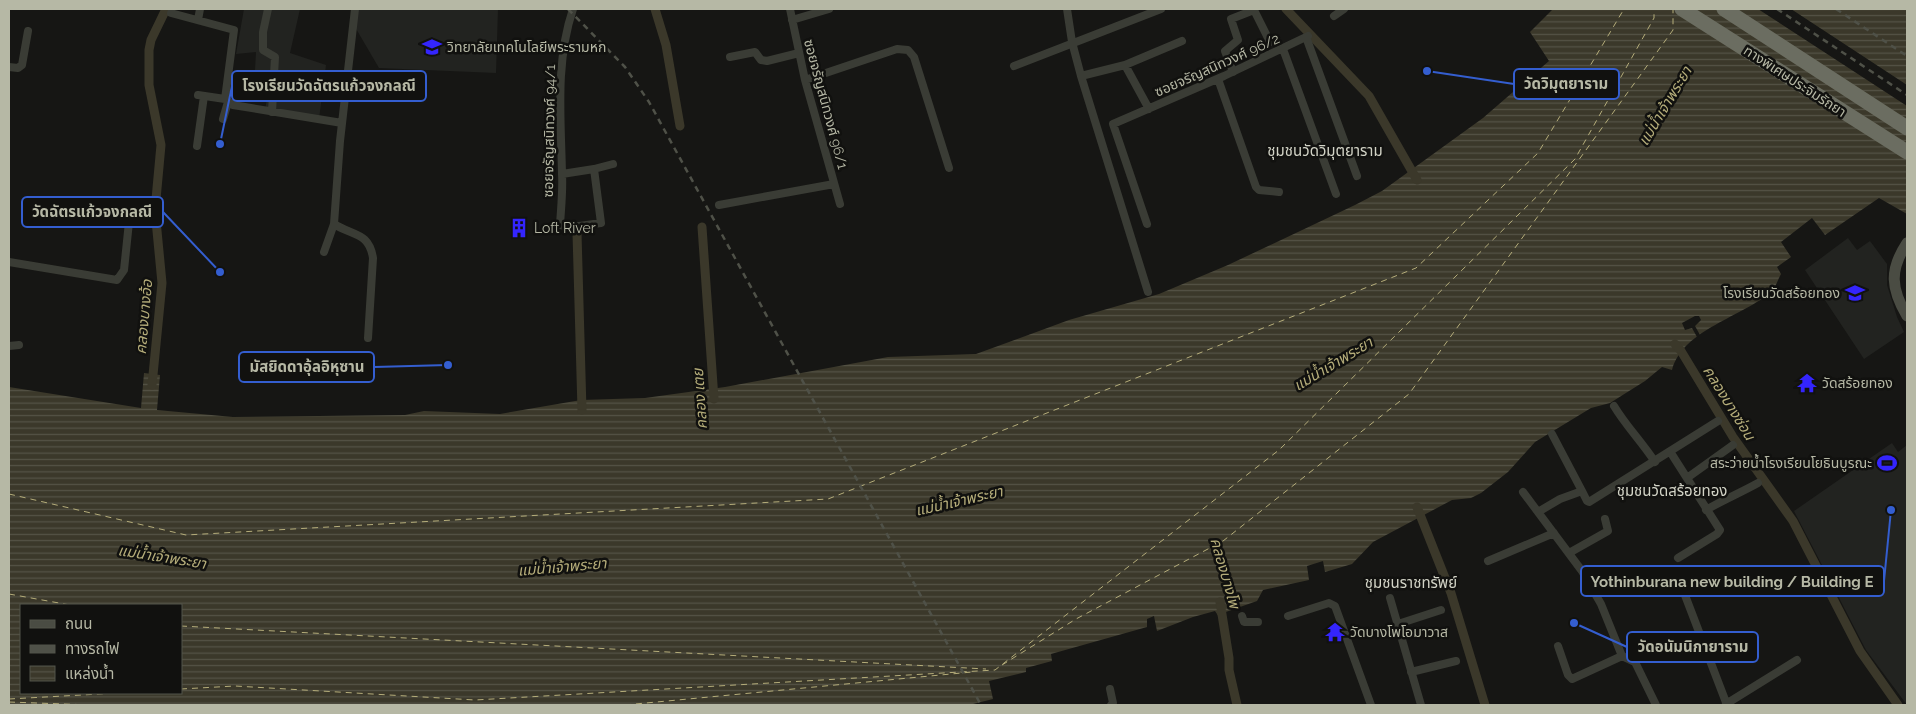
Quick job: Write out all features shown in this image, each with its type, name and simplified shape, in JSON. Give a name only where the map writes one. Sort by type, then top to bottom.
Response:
[{"type":"highway","name":"ทางพิเศษประจิมรัถยา","points":[[1682,9],[1907,152]]},
{"type":"highway","name":"ทางพิเศษประจิมรัถยา","points":[[1724,9],[1907,128]]},
{"type":"main road","points":[[1907,243],[1895,266],[1894,277],[1898,300],[1907,316]]},
{"type":"street","points":[[198,20],[200,9]]},
{"type":"street","points":[[268,9],[263,32],[263,50],[275,57],[272,112]]},
{"type":"street","points":[[324,252],[334,224],[342,123],[355,9]]},
{"type":"street","name":"ซอยจรัญสนิทวงศ์ 94/1","points":[[573,9],[567,26],[561,67],[562,174],[560,224],[572,227],[602,223],[594,169]]},
{"type":"street","name":"ซอยจรัญสนิทวงศ์ 96/1","points":[[790,9],[805,80],[840,204]]},
{"type":"street","points":[[792,20],[829,9]]},
{"type":"street","points":[[1067,9],[1072,42],[1081,76],[1148,292]]},
{"type":"street","points":[[1014,66],[1141,12],[1160,9]]},
{"type":"street","points":[[1334,16],[1344,9]]},
{"type":"street","points":[[1233,72],[1225,51],[1238,40],[1230,19],[1254,10],[1270,42]]},
{"type":"street","points":[[171,13],[234,30],[223,118]]},
{"type":"street","points":[[9,67],[18,68],[22,65],[28,31]]},
{"type":"street","name":"ซอยจรัญสนิทวงศ์ 96/2","points":[[1125,65],[1149,109],[1307,37],[1357,176]]},
{"type":"street","points":[[1081,76],[1125,65],[1182,41]]},
{"type":"street","points":[[805,80],[897,49],[908,50],[916,63],[948,168]]},
{"type":"street","points":[[1283,49],[1336,194]]},
{"type":"street","points":[[730,57],[755,52],[761,60],[767,61],[799,53]]},
{"type":"street","points":[[1218,79],[1256,188],[1279,192]]},
{"type":"street","points":[[197,146],[201,96],[226,100],[233,105],[342,123]]},
{"type":"street","points":[[1147,224],[1113,124],[1149,109]]},
{"type":"street","points":[[562,174],[613,164]]},
{"type":"street","points":[[719,205],[834,184]]},
{"type":"street","points":[[9,262],[118,280],[124,270],[129,222]]},
{"type":"street","points":[[334,224],[371,245],[368,338]]},
{"type":"street","points":[[9,346],[19,344]]},
{"type":"street","points":[[1614,406],[1624,423],[1642,442],[1655,462]]},
{"type":"street","points":[[1552,434],[1587,501],[1590,502],[1718,422]]},
{"type":"street","points":[[1687,478],[1733,445]]},
{"type":"street","points":[[1671,453],[1720,531],[1678,558]]},
{"type":"street","points":[[1706,510],[1758,483]]},
{"type":"street","points":[[1538,512],[1560,499],[1582,490]]},
{"type":"street","points":[[1523,492],[1569,553],[1601,604],[1622,656],[1635,662],[1656,705]]},
{"type":"street","points":[[1569,553],[1608,531],[1606,519]]},
{"type":"street","points":[[1488,561],[1554,533]]},
{"type":"street","points":[[1683,590],[1726,705],[1797,660]]},
{"type":"street","points":[[1390,598],[1421,705]]},
{"type":"street","points":[[1288,616],[1329,604],[1336,606],[1372,705]]},
{"type":"street","points":[[1398,624],[1441,610]]},
{"type":"street","points":[[1242,616],[1244,622],[1258,622]]},
{"type":"street","points":[[1558,646],[1568,675],[1572,679],[1622,656]]},
{"type":"street","points":[[1412,672],[1456,661]]},
{"type":"street","points":[[1110,689],[1113,703],[1111,705]]},
{"type":"shaded area","points":[[244,9],[300,9],[290,53],[326,65],[319,119],[265,110],[272,70],[255,70],[256,52],[236,54]]},
{"type":"shaded area","name":"วิทยาลัยเทคโนโลยีพระรามหก","points":[[358,9],[498,9],[496,73],[379,68],[355,27]]},
{"type":"shaded area","name":"โรงเรียนวัดสร้อยทอง","points":[[1848,238],[1857,250],[1870,241],[1887,264],[1887,285],[1904,332],[1864,359],[1805,270]]},
{"type":"shaded area","points":[[1892,443],[1898,452],[1907,445],[1907,705],[1866,650],[1794,511]]},
{"type":"water","name":"แม่น้ำเจ้าพระยา","points":[[1553,9],[1907,9],[1907,214],[1879,198],[1825,235],[1812,218],[1781,242],[1791,257],[1777,267],[1781,274],[1772,291],[1746,309],[1715,325],[1688,344],[1678,356],[1672,370],[1662,367],[1645,381],[1610,403],[1591,408],[1535,442],[1508,472],[1481,493],[1471,498],[1452,500],[1373,542],[1352,564],[1325,572],[1323,561],[1307,566],[1309,580],[1263,590],[1257,601],[1223,613],[1221,620],[1215,611],[1157,631],[1154,616],[1147,619],[1147,627],[1051,654],[1052,661],[1026,668],[1026,672],[989,681],[993,699],[969,705],[9,705],[9,387],[141,408],[144,373],[160,375],[157,410],[233,417],[405,415],[424,411],[500,414],[581,400],[645,398],[725,387],[888,357],[976,354],[1069,320],[1159,294],[1228,265],[1355,205],[1382,191],[1483,118],[1549,61],[1530,32]]},
{"type":"pier","points":[[1758,9],[1791,9],[1907,85],[1907,106]]},
{"type":"pier","points":[[1695,316],[1699,316],[1701,320],[1695,326],[1700,335],[1697,337],[1692,328],[1685,330],[1682,323]]},
{"type":"waterway","name":"คลองบางอ้อ","points":[[152,385],[162,283],[155,210],[161,145],[149,85],[149,50],[151,40],[166,9]]},
{"type":"waterway","name":"คลอง เตย","points":[[655,9],[666,45],[680,126]]},
{"type":"waterway","points":[[1286,9],[1369,96],[1417,180]]},
{"type":"waterway","name":"คลอง เตย","points":[[702,227],[714,399]]},
{"type":"waterway","points":[[577,233],[582,410]]},
{"type":"waterway","name":"คลองบางซ่อน","points":[[1675,344],[1733,437],[1793,521],[1860,651],[1898,705]]},
{"type":"waterway","points":[[1417,507],[1451,593],[1485,705]]},
{"type":"waterway","name":"คลองบางโพ","points":[[1220,602],[1229,658],[1229,670],[1237,705]]},
{"type":"ferry route","points":[[9,494],[186,535],[828,499],[1416,268],[1538,153],[1624,9]]},
{"type":"ferry route","points":[[182,689],[235,686],[475,700],[995,670],[1279,450],[1575,159],[1654,18],[1654,9]]},
{"type":"ferry route","points":[[1002,665],[1076,619],[1223,541],[1409,394],[1673,30],[1673,9]]},
{"type":"ferry route","points":[[9,594],[64,604]]},
{"type":"ferry route","points":[[182,626],[986,669]]},
{"type":"ferry route","points":[[625,705],[972,672]]},
{"type":"ferry route","points":[[9,699],[100,694]]},
{"type":"ferry route","points":[[9,702],[91,705]]},
{"type":"railway","points":[[568,9],[625,67],[649,102],[981,705]]},
{"type":"railway","points":[[1777,9],[1907,95]]},
{"type":"railway","points":[[1836,9],[1907,56]]},
{"type":"place","name":"วิทยาลัยเทคโนโลยีพระรามหก","points":[[432,47]]},
{"type":"place","name":"วัดวิมุตยาราม","points":[[1427,71]]},
{"type":"place","name":"โรงเรียนวัดฉัตรแก้วจงกลณี","points":[[220,144]]},
{"type":"place","name":"Loft River","points":[[519,228]]},
{"type":"place","name":"วัดฉัตรแก้วจงกลณี","points":[[220,272]]},
{"type":"place","name":"โรงเรียนวัดสร้อยทอง","points":[[1855,293]]},
{"type":"place","name":"มัสยิดดาอุ้ลอิหุซาน","points":[[448,365]]},
{"type":"place","name":"วัดสร้อยทอง","points":[[1807,383]]},
{"type":"place","name":"สระว่ายนํ้าโรงเรียนโยธินบูรณะ","points":[[1887,463]]},
{"type":"place","name":"Yothinburana new building / Building E","points":[[1891,510]]},
{"type":"place","name":"วัดอนัมนิกายาราม","points":[[1574,623]]},
{"type":"place","name":"วัดบางโพโอมาวาส","points":[[1335,632]]},
{"type":"district","name":"ชุมชนวัดวิมุตยาราม","points":[[1325,151]]},
{"type":"district","name":"ชุมชนวัดสร้อยทอง","points":[[1672,491]]},
{"type":"district","name":"ชุมชนราชทรัพย์","points":[[1411,583]]}]
